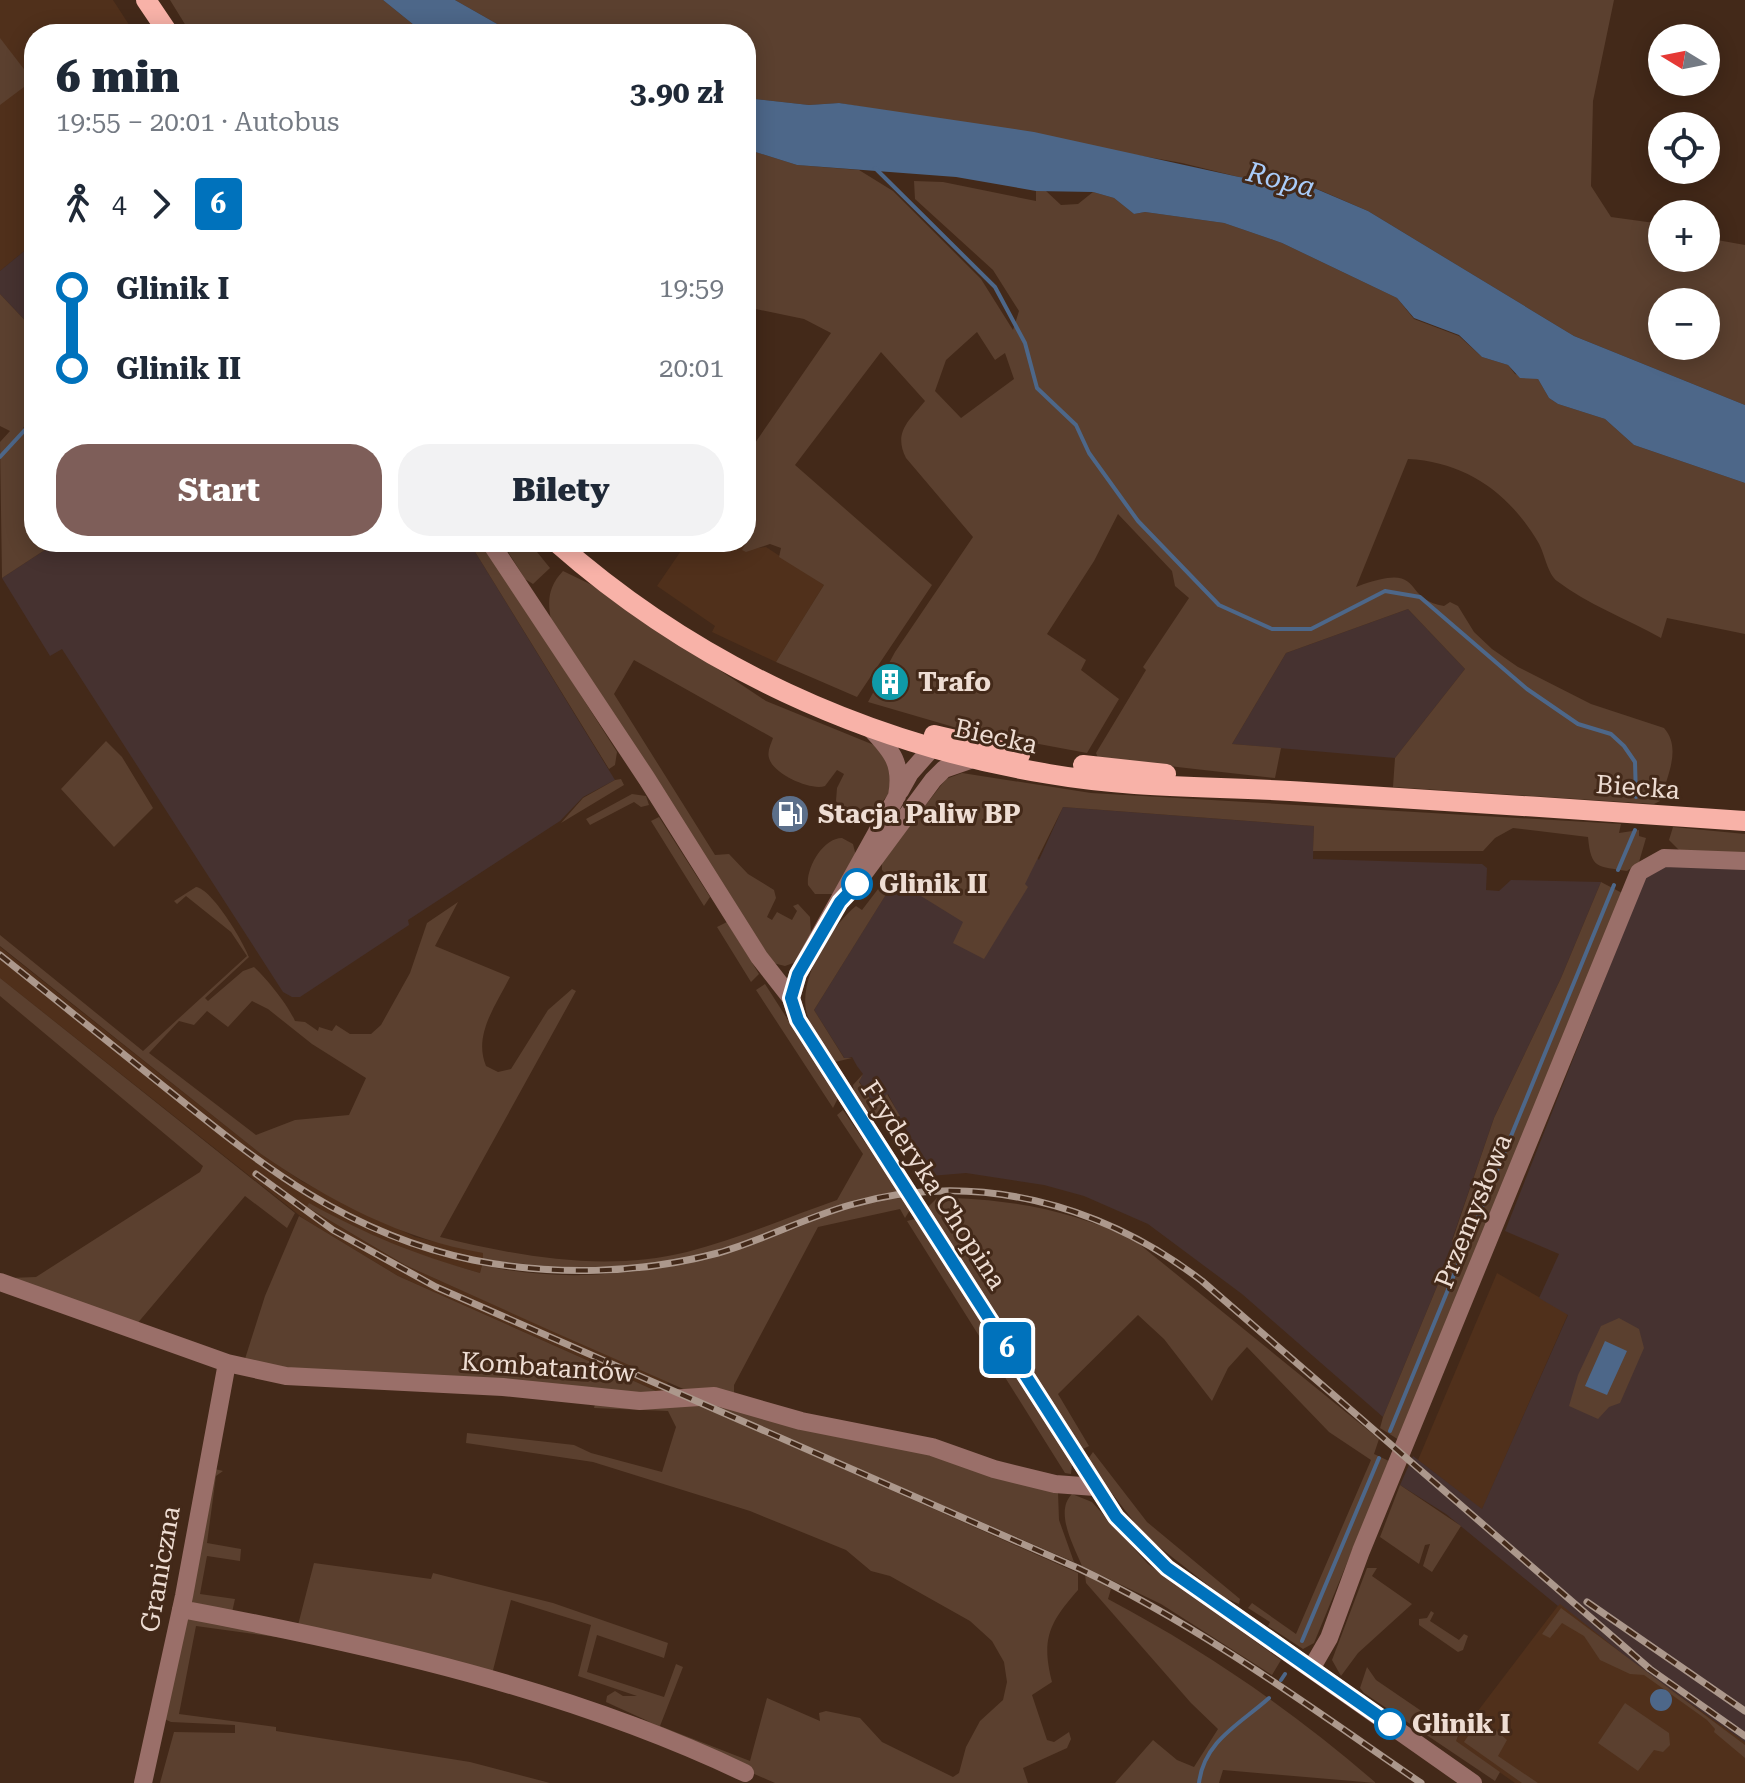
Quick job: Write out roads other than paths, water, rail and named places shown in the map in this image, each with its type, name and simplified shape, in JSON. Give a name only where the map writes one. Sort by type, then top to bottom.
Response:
[{"type":"main road","points":[[146,0],[162,24]]},
{"type":"main road","name":"Biecka","points":[[569,552],[620,591],[766,686],[871,729],[1040,760],[1288,790],[1745,821]]},
{"type":"main road","name":"Biecka","points":[[713,653],[931,739],[973,759],[1051,775],[1134,784],[1226,791],[1288,790]]},
{"type":"street","name":"Fryderyka Chopina","points":[[497,552],[647,779],[759,957],[791,998],[798,1020],[1116,1517],[1167,1568],[1473,1783]]},
{"type":"street","points":[[871,729],[897,759],[901,776],[897,796]]},
{"type":"street","points":[[791,998],[798,974],[931,739]]},
{"type":"street","points":[[931,739],[936,769],[933,780]]},
{"type":"street","points":[[840,902],[933,780],[944,769],[973,759]]},
{"type":"street","name":"Przemysłowa","points":[[1311,1669],[1329,1638],[1361,1551],[1639,872],[1664,858],[1745,861]]},
{"type":"street","name":"Kombatantów","points":[[0,1282],[227,1363],[286,1376],[503,1387],[613,1399],[714,1396],[801,1421],[932,1447],[994,1469],[1055,1484],[1095,1487]]},
{"type":"street","name":"Graniczna","points":[[143,1783],[181,1609],[227,1363]]},
{"type":"street","points":[[181,1609],[301,1632],[541,1694],[703,1753],[745,1773]]},
{"type":"water","points":[[383,0],[455,0],[497,24],[413,24]]},
{"type":"water","points":[[756,99],[809,105],[839,103],[1034,132],[1239,177],[1307,185],[1368,211],[1574,336],[1745,405],[1745,483],[1634,445],[1605,419],[1558,404],[1549,398],[1538,379],[1520,378],[1508,365],[1482,357],[1459,335],[1414,318],[1397,298],[1282,243],[1224,223],[1145,212],[1134,214],[1114,198],[1093,192],[1036,191],[956,177],[797,165],[756,152]]},
{"type":"water","points":[[1605,1341],[1627,1351],[1607,1395],[1585,1386]]},
{"type":"water","points":[[1657,1689],[1665,1689],[1672,1700],[1665,1711],[1657,1711],[1650,1704],[1650,1696]]},
{"type":"waterway","points":[[875,168],[995,287],[1025,343],[1037,388],[1076,425],[1089,453],[1138,521],[1219,605],[1272,629],[1311,629],[1385,591],[1420,597],[1527,689],[1578,724],[1611,734],[1624,746],[1635,762],[1636,797]]},
{"type":"waterway","points":[[0,457],[24,431]]},
{"type":"waterway","points":[[1618,870],[1635,830]]},
{"type":"waterway","points":[[1390,1431],[1614,885]]},
{"type":"waterway","points":[[1302,1641],[1379,1458]]},
{"type":"waterway","points":[[1281,1680],[1285,1674]]},
{"type":"waterway","points":[[1199,1783],[1208,1756],[1225,1734],[1269,1698]]},
{"type":"railway","points":[[0,955],[273,1171],[346,1215],[386,1233],[473,1260],[565,1270],[658,1265],[718,1253],[850,1205],[897,1195],[943,1191],[990,1193],[1035,1201],[1079,1214],[1122,1232],[1163,1254],[1202,1281],[1650,1669],[1745,1736]]},
{"type":"railway","points":[[256,1174],[333,1230],[436,1287],[1080,1569],[1125,1592],[1255,1669],[1421,1783]]},
{"type":"railway","points":[[1587,1602],[1745,1711]]},
{"type":"place","name":"Trafo","points":[[890,682]]},
{"type":"place","name":"Stacja Paliw BP","points":[[790,814]]},
{"type":"place","name":"Glinik II","points":[[857,884]]},
{"type":"place","name":"Glinik I","points":[[1390,1724]]},
{"type":"water label","name":"Ropa","points":[[1281,179]]}]
